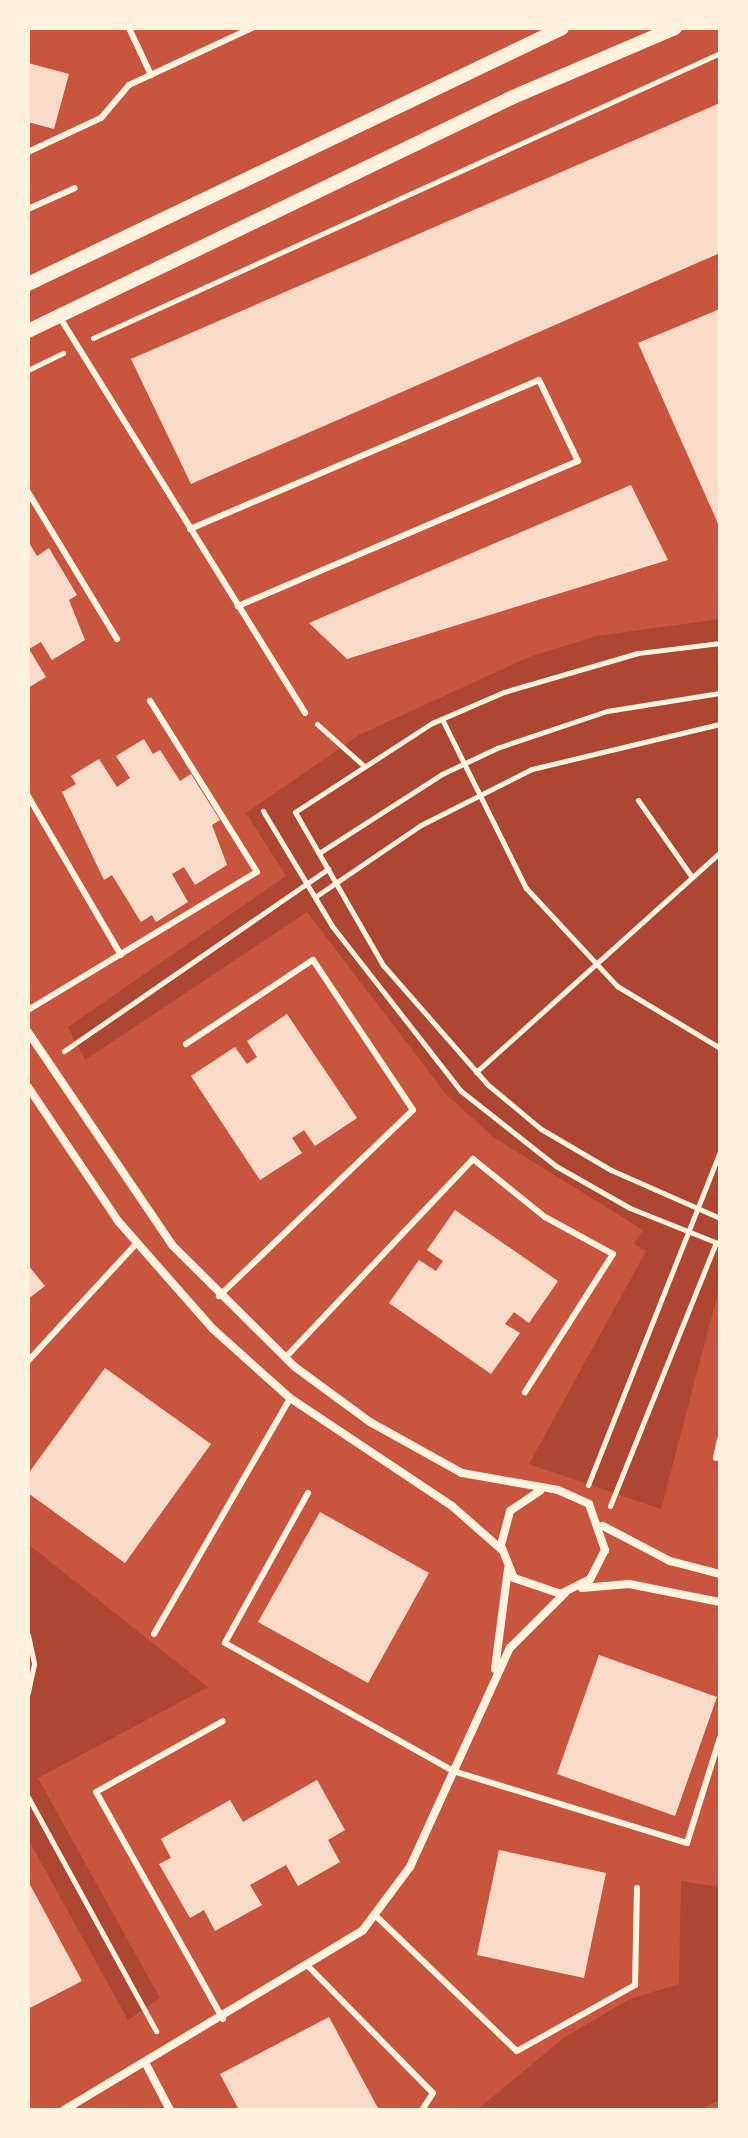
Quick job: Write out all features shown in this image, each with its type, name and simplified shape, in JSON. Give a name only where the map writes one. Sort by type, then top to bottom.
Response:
[{"type":"street","points":[[28,284],[562,28]]},
{"type":"street","points":[[28,331],[513,97],[675,28]]},
{"type":"street","points":[[28,1032],[125,1184],[219,1296],[285,1358],[370,1422],[444,1463],[582,1500],[602,1525],[659,1556],[720,1574]]},
{"type":"street","points":[[28,1087],[136,1244],[213,1329],[290,1398],[452,1506],[502,1550]]},
{"type":"street","points":[[491,1686],[508,1569],[502,1550],[510,1511],[540,1491]]},
{"type":"street","points":[[64,2110],[147,2066],[223,2019],[308,1966],[376,1916],[410,1867],[491,1686],[528,1624],[600,1566],[602,1525]]},
{"type":"street","points":[[508,1569],[529,1589],[572,1590],[629,1584],[720,1602]]},
{"type":"street","points":[[147,2066],[170,2110]]},
{"type":"lane","points":[[129,28],[151,75]]},
{"type":"lane","points":[[28,152],[101,118],[129,85],[252,28]]},
{"type":"lane","points":[[28,209],[75,188]]},
{"type":"lane","points":[[59,316],[305,713]]},
{"type":"lane","points":[[190,529],[539,380],[578,461],[238,606]]},
{"type":"lane","points":[[28,492],[117,639]]},
{"type":"lane","points":[[28,1010],[257,872],[150,701]]},
{"type":"lane","points":[[28,796],[121,955]]},
{"type":"lane","points":[[186,1044],[313,960],[413,1110],[219,1296]]},
{"type":"lane","points":[[285,1358],[473,1159],[545,1217],[613,1254],[525,1392]]},
{"type":"lane","points":[[28,1361],[136,1244]]},
{"type":"lane","points":[[154,1634],[290,1398]]},
{"type":"lane","points":[[716,1458],[720,1439]]},
{"type":"lane","points":[[308,1493],[225,1643],[453,1771],[687,1843],[720,1738]]},
{"type":"lane","points":[[223,1721],[96,1792],[223,2019]]},
{"type":"lane","points":[[376,1916],[517,2051],[635,1985],[637,1888]]},
{"type":"lane","points":[[308,1966],[433,2093],[422,2110]]},
{"type":"path","points":[[28,370],[720,53]]},
{"type":"path","points":[[720,643],[571,670],[442,719],[295,812],[383,965],[476,1072],[541,1129],[720,1218]]},
{"type":"path","points":[[319,853],[463,764],[582,718],[720,693]]},
{"type":"path","points":[[305,713],[364,766]]},
{"type":"path","points":[[442,719],[526,888],[617,986],[720,1048]]},
{"type":"path","points":[[315,897],[478,794],[587,751],[720,724]]},
{"type":"path","points":[[638,800],[692,877]]},
{"type":"path","points":[[263,811],[315,897],[461,1091],[556,1166],[688,1233],[718,1243],[602,1525]]},
{"type":"path","points":[[476,1072],[720,852]]},
{"type":"path","points":[[47,1063],[328,869]]},
{"type":"path","points":[[582,1500],[720,1152]]},
{"type":"path","points":[[28,1635],[34,1664],[28,1693]]},
{"type":"path","points":[[28,1797],[168,2053]]},
{"type":"shaded area","points":[[720,619],[720,1285],[661,1509],[529,1464],[646,1251],[634,1244],[643,1230],[493,1137],[446,1094],[307,912],[85,1060],[68,1027],[286,876],[246,813],[359,735],[529,657],[597,636]]},
{"type":"shaded area","points":[[28,1544],[208,1687],[38,1778],[160,1998],[128,2020],[28,1839]]},
{"type":"shaded area","points":[[681,1881],[720,1887],[720,2100],[698,2110],[477,2110],[565,2037],[630,1999],[679,1984]]},
{"type":"building","points":[[28,63],[69,74],[54,129],[28,122]]},
{"type":"building","points":[[720,103],[720,253],[191,484],[131,359]]},
{"type":"building","points":[[720,309],[720,528],[638,343]]},
{"type":"building","points":[[631,485],[668,560],[347,659],[309,623]]},
{"type":"building","points":[[28,541],[37,556],[49,548],[77,595],[69,600],[85,640],[52,660],[41,642],[29,649],[46,677],[28,688]]},
{"type":"building","points":[[144,739],[153,754],[160,750],[180,781],[191,774],[220,820],[212,825],[227,865],[195,885],[184,867],[172,874],[188,902],[156,922],[152,915],[141,922],[112,875],[104,880],[62,792],[76,784],[71,776],[99,759],[117,787],[130,778],[116,756]]},
{"type":"building","points":[[287,1014],[357,1118],[315,1146],[304,1130],[292,1138],[302,1153],[260,1180],[191,1076],[235,1047],[247,1064],[257,1057],[247,1041]]},
{"type":"building","points":[[455,1210],[558,1281],[529,1323],[514,1312],[505,1324],[520,1333],[491,1374],[389,1303],[419,1260],[436,1271],[443,1261],[427,1250]]},
{"type":"building","points":[[28,1265],[45,1286],[28,1299]]},
{"type":"building","points":[[105,1368],[211,1444],[125,1563],[28,1493],[28,1474]]},
{"type":"building","points":[[320,1512],[429,1573],[368,1683],[258,1622]]},
{"type":"building","points":[[599,1655],[717,1697],[675,1816],[557,1774]]},
{"type":"building","points":[[317,1780],[345,1830],[328,1840],[340,1862],[298,1886],[286,1865],[250,1885],[262,1905],[215,1931],[204,1910],[190,1918],[159,1864],[171,1858],[161,1839],[230,1800],[243,1822]]},
{"type":"building","points":[[499,1850],[606,1873],[584,1978],[477,1955]]},
{"type":"building","points":[[28,1881],[82,1981],[28,2009]]},
{"type":"building","points":[[329,2017],[379,2110],[239,2110],[220,2074]]}]
